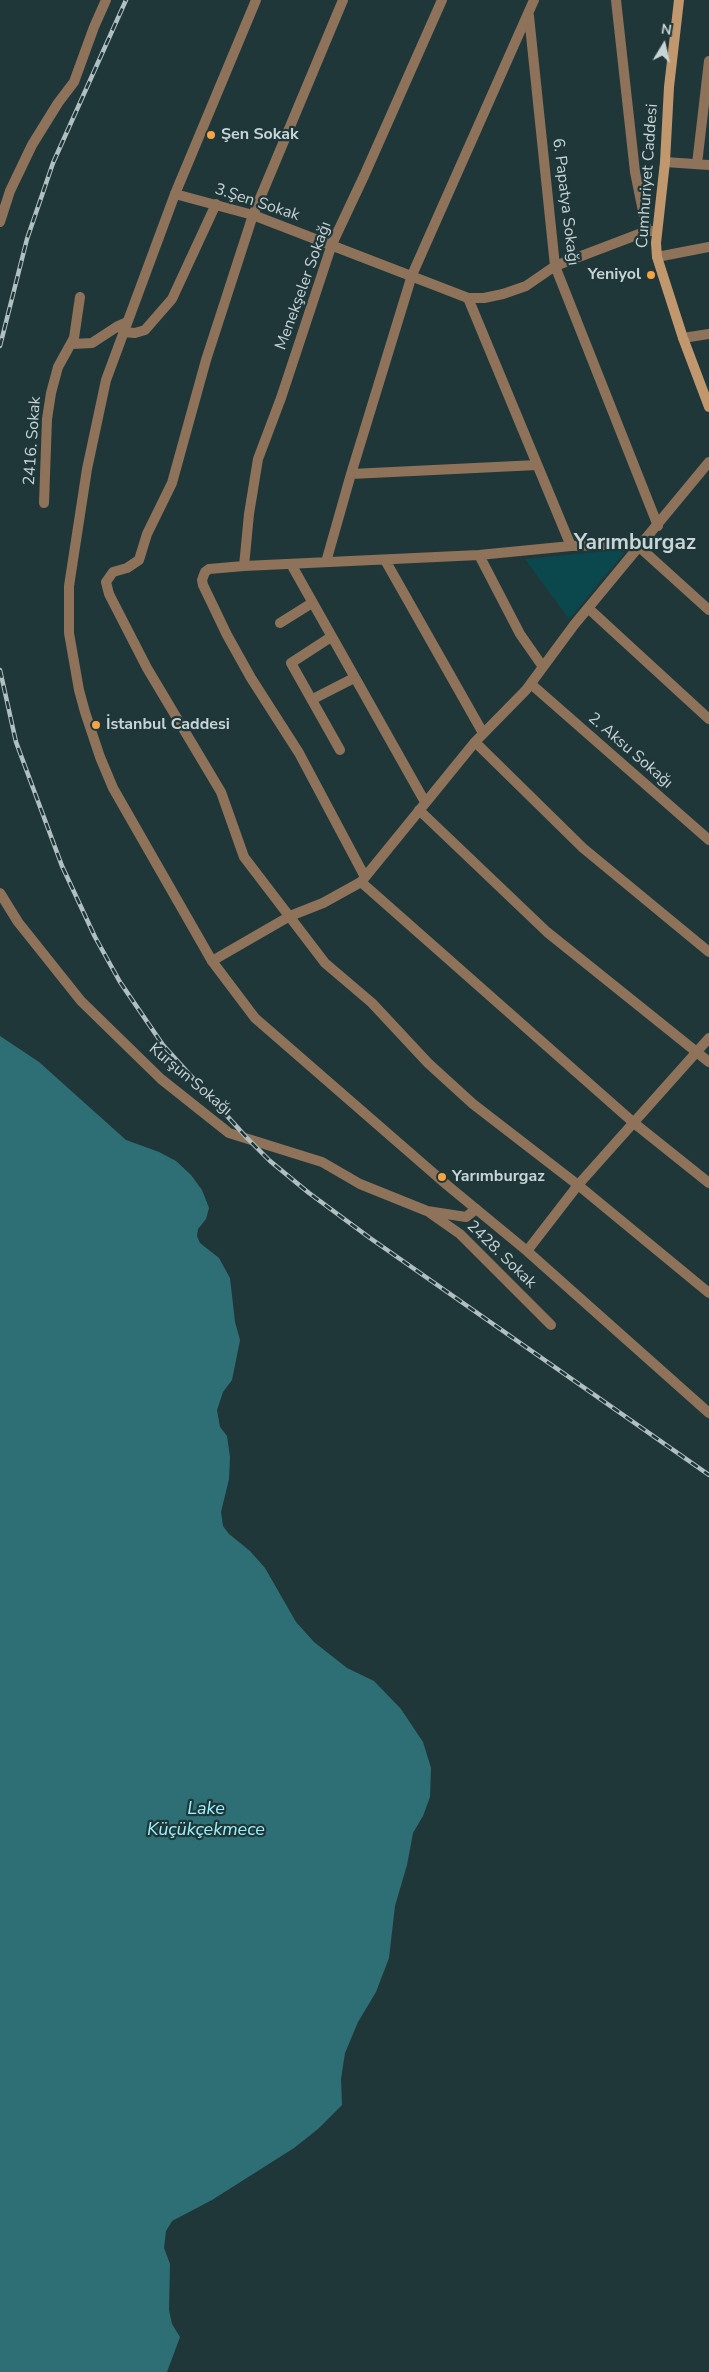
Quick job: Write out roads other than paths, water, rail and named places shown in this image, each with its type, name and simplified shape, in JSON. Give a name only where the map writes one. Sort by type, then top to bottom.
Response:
[{"type":"main road","name":"Cumhuriyet Caddesi","points":[[679,0],[669,87],[665,162],[652,231],[683,338],[709,407]]},
{"type":"street","points":[[0,222],[10,191],[32,144],[74,82],[106,0]]},
{"type":"street","points":[[256,0],[175,194],[125,327],[106,380],[87,469],[69,586],[69,633],[79,690],[100,757],[113,788],[212,961],[255,1018],[527,1251],[709,1413]]},
{"type":"street","points":[[343,0],[252,215],[206,360],[172,483],[147,534],[139,560],[127,568],[113,572],[106,582],[109,594],[147,668],[221,792],[244,857],[325,963],[372,1003],[428,1063],[473,1104],[578,1185],[709,1293]]},
{"type":"street","name":"Menekşeler Sokağı","points":[[244,566],[249,514],[258,459],[281,398],[332,244],[442,0]]},
{"type":"street","points":[[326,562],[412,275],[534,0]]},
{"type":"street","points":[[570,546],[468,298],[484,298],[526,286],[555,266],[652,231],[635,172],[616,0]]},
{"type":"street","name":"6. Papatya Sokağı","points":[[528,14],[555,266],[658,526]]},
{"type":"street","points":[[697,164],[709,61]]},
{"type":"street","points":[[665,162],[709,165]]},
{"type":"street","name":"3.Şen Sokak","points":[[175,194],[252,215],[332,244],[468,298]]},
{"type":"street","points":[[72,344],[92,343],[118,326],[125,327],[135,333],[145,330],[172,298],[216,204]]},
{"type":"street","points":[[658,257],[709,247]]},
{"type":"street","name":"2416. Sokak","points":[[44,503],[47,419],[51,393],[58,367],[72,344],[80,297]]},
{"type":"street","points":[[683,338],[709,334]]},
{"type":"street","points":[[212,961],[290,916],[323,903],[363,879],[475,742],[531,684],[588,608],[658,526],[709,462]]},
{"type":"street","points":[[351,474],[537,465]]},
{"type":"street","points":[[709,610],[640,545],[570,546],[479,555],[244,566],[209,569],[203,576],[203,585],[251,678],[299,753],[363,879],[634,1123],[709,1183]]},
{"type":"street","points":[[479,555],[520,634],[543,666]]},
{"type":"street","points":[[385,560],[483,733]]},
{"type":"street","points":[[291,564],[422,806],[547,932],[709,1062]]},
{"type":"street","points":[[280,623],[312,603]]},
{"type":"street","points":[[588,608],[709,719]]},
{"type":"street","points":[[331,637],[291,663],[313,699],[340,750]]},
{"type":"street","points":[[313,699],[354,678]]},
{"type":"street","name":"2. Aksu Sokağı","points":[[531,684],[709,840]]},
{"type":"street","points":[[475,742],[583,848],[709,952]]},
{"type":"street","name":"Kurşun Sokağı","points":[[0,892],[18,922],[81,1002],[161,1078],[229,1133],[270,1144],[322,1162],[360,1184],[427,1210],[466,1218],[476,1208]]},
{"type":"street","points":[[527,1251],[578,1185],[709,1038]]},
{"type":"street","name":"2428. Sokak","points":[[427,1210],[460,1234],[551,1325]]},
{"type":"water","name":"Lake Küçükçekmece","points":[[0,1036],[39,1062],[126,1140],[159,1152],[176,1161],[191,1175],[202,1190],[209,1208],[206,1219],[198,1229],[197,1236],[200,1243],[219,1258],[230,1278],[235,1322],[240,1340],[232,1380],[223,1392],[217,1410],[220,1427],[227,1436],[230,1457],[229,1479],[221,1512],[223,1526],[265,1568],[296,1622],[314,1642],[347,1668],[374,1681],[401,1709],[423,1742],[431,1768],[430,1797],[423,1816],[413,1833],[407,1865],[395,1906],[389,1958],[376,1992],[358,2022],[345,2053],[341,2079],[342,2105],[318,2129],[294,2148],[212,2200],[172,2221],[166,2231],[164,2248],[170,2264],[169,2310],[172,2324],[180,2337],[167,2372],[0,2372]]},
{"type":"railway","points":[[0,346],[27,239],[53,163],[126,0]]},
{"type":"railway","points":[[0,670],[16,742],[62,866],[95,937],[120,982],[163,1045],[247,1138],[270,1161],[309,1193],[370,1238],[709,1475]]},
{"type":"place","name":"Şen Sokak","points":[[211,135]]},
{"type":"place","name":"Yeniyol","points":[[651,275]]},
{"type":"place","name":"İstanbul Caddesi","points":[[96,725]]},
{"type":"place","name":"Yarımburgaz","points":[[442,1177]]},
{"type":"district","name":"Yarımburgaz","points":[[635,544]]}]
